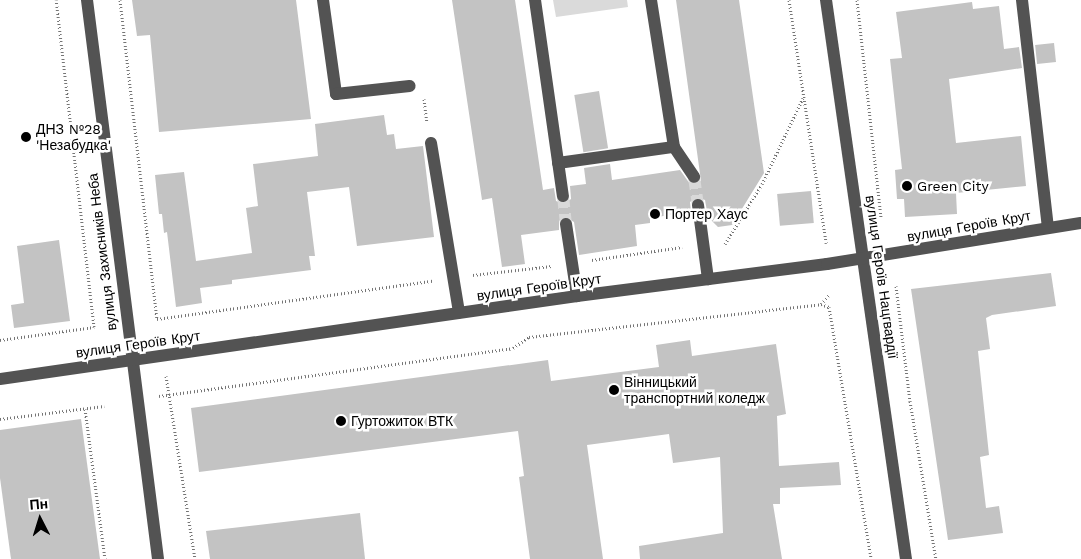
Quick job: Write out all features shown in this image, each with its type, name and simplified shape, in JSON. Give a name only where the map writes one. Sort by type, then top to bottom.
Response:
[{"type":"street","name":"вулиця Захисників Неба","points":[[87,0],[130,360],[158,559]]},
{"type":"street","points":[[323,0],[336,94],[410,86]]},
{"type":"street","points":[[535,0],[563,196]]},
{"type":"street","points":[[651,0],[674,147],[694,177]]},
{"type":"street","name":"вулиця Героїв Нацгвардії","points":[[826,0],[906,559]]},
{"type":"street","points":[[1022,0],[1048,227]]},
{"type":"street","points":[[430,143],[459,313]]},
{"type":"street","points":[[558,163],[674,147]]},
{"type":"street","points":[[698,205],[708,279]]},
{"type":"street","name":"вулиця Героїв Крут","points":[[0,379],[577,296],[864,258],[1081,223]]},
{"type":"street","points":[[566,224],[577,296]]},
{"type":"path","points":[[0,340],[94,327],[56,0]]},
{"type":"path","points":[[120,0],[157,319],[704,244],[726,257],[725,242],[762,184],[803,98]]},
{"type":"path","points":[[789,0],[826,244],[818,244]]},
{"type":"path","points":[[857,0],[881,219]]},
{"type":"path","points":[[410,86],[422,84],[430,143]]},
{"type":"path","points":[[896,286],[910,401],[936,559]]},
{"type":"path","points":[[820,304],[830,294]]},
{"type":"path","points":[[156,396],[513,348],[529,337],[820,304],[829,306],[871,559]]},
{"type":"path","points":[[165,371],[171,394],[195,559]]},
{"type":"path","points":[[0,419],[104,406]]},
{"type":"path","points":[[85,409],[105,559]]},
{"type":"shaded area","points":[[553,0],[627,0],[628,7],[556,17]]},
{"type":"building","points":[[132,0],[296,0],[311,119],[159,132],[150,35],[137,36]]},
{"type":"building","points":[[452,0],[515,0],[543,190],[554,188],[556,201],[564,204],[571,199],[570,186],[586,184],[584,168],[610,164],[612,180],[680,170],[690,184],[701,181],[676,0],[739,0],[764,173],[732,225],[718,227],[708,217],[705,200],[696,197],[690,202],[691,212],[650,218],[650,223],[635,225],[637,246],[579,255],[574,222],[564,216],[559,221],[559,230],[521,235],[525,264],[502,267],[492,198],[482,200]]},
{"type":"building","points":[[972,2],[973,9],[999,6],[1004,49],[1019,47],[1022,68],[949,79],[956,143],[1021,136],[1026,186],[956,193],[957,214],[905,217],[904,199],[897,199],[895,170],[902,169],[890,59],[902,58],[896,12]]},
{"type":"building","points":[[1054,43],[1056,62],[1037,64],[1035,45]]},
{"type":"building","points":[[599,91],[608,148],[583,152],[574,95]]},
{"type":"building","points":[[384,115],[387,135],[394,134],[396,149],[423,146],[434,237],[357,246],[349,187],[307,192],[315,256],[309,256],[311,270],[232,280],[232,284],[200,288],[202,303],[176,307],[167,232],[164,233],[162,214],[159,214],[155,175],[184,172],[196,261],[252,253],[246,208],[258,206],[253,164],[318,156],[315,124]]},
{"type":"building","points":[[811,191],[814,223],[780,226],[777,194]]},
{"type":"building","points":[[59,240],[70,321],[14,328],[11,305],[24,303],[17,246]]},
{"type":"building","points":[[1051,273],[1056,306],[992,315],[986,318],[990,349],[978,351],[989,455],[980,457],[986,508],[999,506],[1003,533],[948,540],[911,289]]},
{"type":"building","points":[[690,340],[692,356],[776,344],[786,414],[777,416],[779,466],[839,462],[841,485],[780,488],[780,504],[773,504],[782,559],[640,559],[639,546],[723,533],[720,457],[673,463],[669,434],[587,445],[603,559],[530,559],[519,477],[524,476],[518,431],[199,472],[191,408],[548,360],[551,381],[659,367],[656,345]]},
{"type":"building","points":[[81,419],[100,559],[11,559],[0,478],[0,430]]},
{"type":"building","points":[[360,513],[365,559],[210,559],[206,531]]},
{"type":"tunnel","points":[[694,177],[698,205]]},
{"type":"tunnel","points":[[563,196],[566,224]]},
{"type":"place","name":"ДНЗ №28 'Незабудка'","points":[[26,137]]},
{"type":"place","name":"Green City","points":[[907,186]]},
{"type":"place","name":"Портер Хаус","points":[[655,214]]},
{"type":"place","name":"Вінницький транспортний коледж","points":[[614,390]]},
{"type":"place","name":"Гуртожиток ВТК","points":[[341,421]]}]
